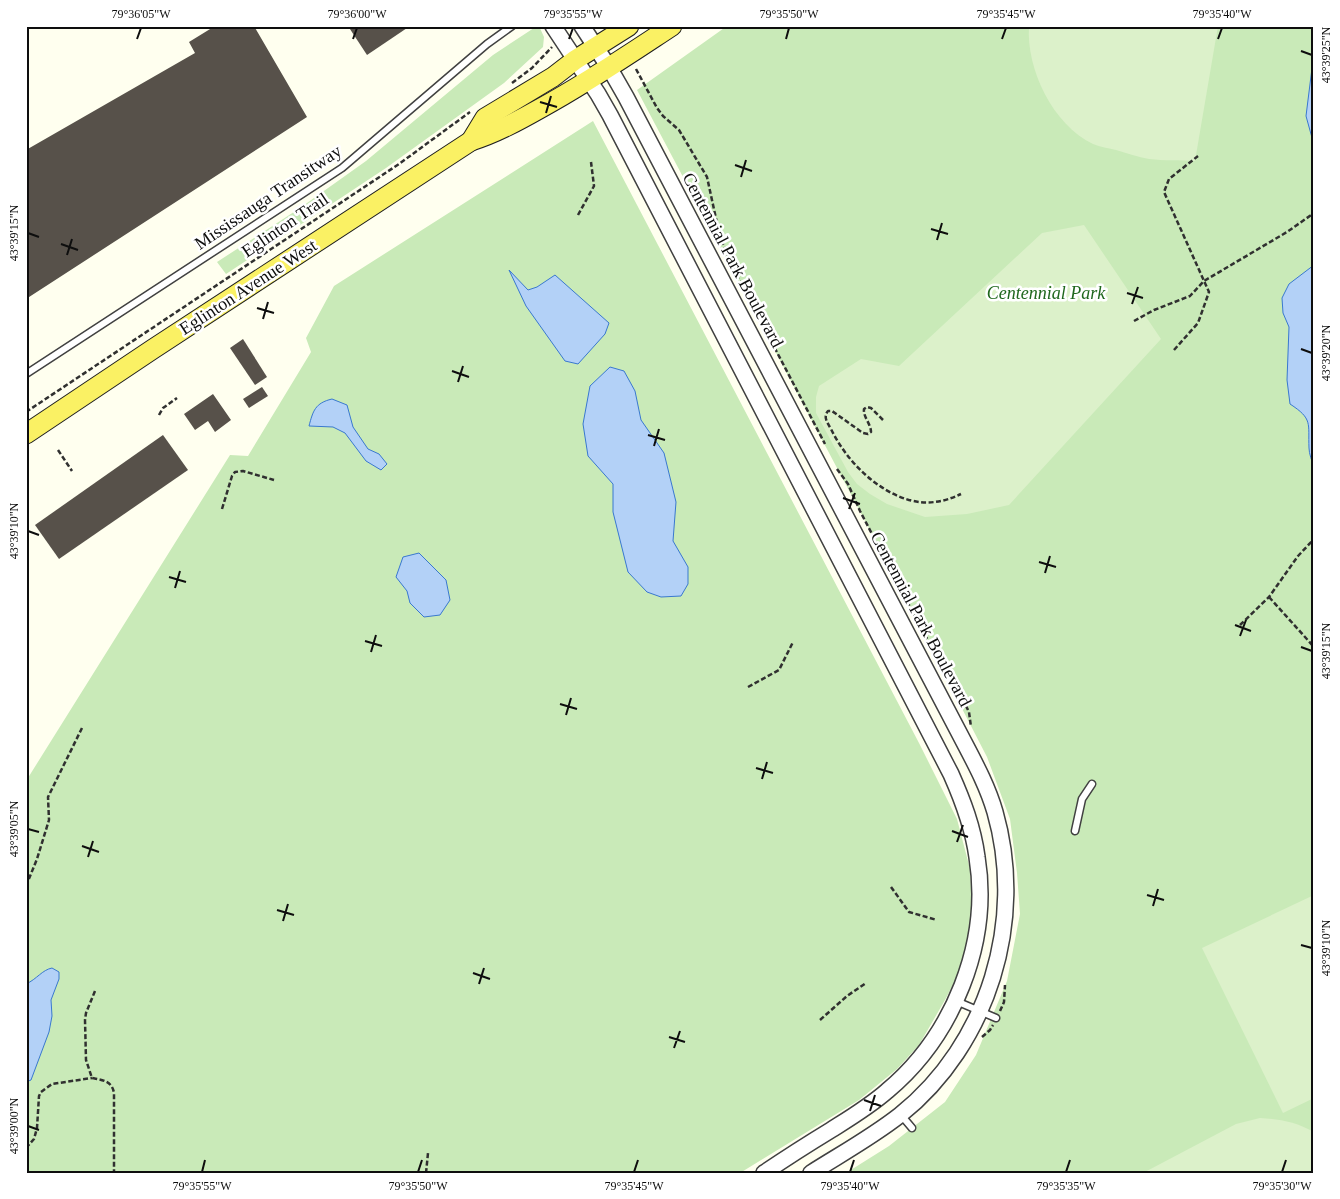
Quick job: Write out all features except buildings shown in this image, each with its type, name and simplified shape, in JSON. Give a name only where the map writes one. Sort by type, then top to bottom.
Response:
[{"type":"main road","name":"Eglinton Avenue West","points":[[471,141],[485,118],[553,77],[582,70],[603,57],[629,26]]},
{"type":"main road","name":"Eglinton Avenue West","points":[[26,434],[176,333],[471,141],[495,133],[582,70],[603,57],[672,26]]},
{"type":"street","points":[[554,26],[622,138],[951,774],[967,812],[978,858],[980,880],[977,930],[965,977],[956,1001],[936,1037],[916,1062],[888,1091],[764,1173]]},
{"type":"street","name":"Centennial Park Boulevard","points":[[582,26],[603,57],[882,583],[986,786],[995,812],[1008,875],[1004,928],[998,961],[980,1011],[956,1052],[937,1077],[900,1114],[811,1173]]},
{"type":"street","points":[[859,596],[882,583]]},
{"type":"lane","name":"Mississauga Transitway","points":[[26,374],[342,168],[487,44],[512,26]]},
{"type":"lane","points":[[1075,831],[1082,799],[1092,784]]},
{"type":"lane","points":[[956,1001],[996,1018]]},
{"type":"lane","points":[[900,1114],[912,1128]]},
{"type":"path","points":[[505,88],[532,68],[551,49]]},
{"type":"path","points":[[635,68],[646,84],[657,108],[679,130],[707,177],[720,237],[826,447]]},
{"type":"path","name":"Eglinton Trail","points":[[26,412],[398,164],[474,109]]},
{"type":"path","points":[[1174,350],[1198,322],[1209,292],[1164,192],[1169,179],[1198,156]]},
{"type":"path","points":[[578,215],[594,186],[591,162]]},
{"type":"path","points":[[1134,321],[1190,296],[1204,281],[1287,232],[1314,213]]},
{"type":"path","points":[[159,415],[163,408],[177,398]]},
{"type":"path","points":[[884,420],[871,408],[867,407],[864,409],[871,427],[871,432],[868,434],[863,433],[832,410],[826,414],[834,435],[844,451],[858,468],[884,488],[910,500],[928,503],[948,500],[961,494]]},
{"type":"path","points":[[58,450],[72,471]]},
{"type":"path","points":[[832,462],[846,480],[900,587]]},
{"type":"path","points":[[222,509],[232,476],[236,472],[243,471],[274,480]]},
{"type":"path","points":[[1240,625],[1269,597],[1298,556],[1314,539]]},
{"type":"path","points":[[1269,597],[1314,647]]},
{"type":"path","points":[[748,686],[779,670],[793,642]]},
{"type":"path","points":[[26,886],[37,859],[49,820],[48,797],[82,728]]},
{"type":"path","points":[[891,887],[909,912],[937,920]]},
{"type":"path","points":[[820,1020],[847,996],[866,983]]},
{"type":"path","points":[[92,1078],[86,1060],[85,1020],[95,991]]},
{"type":"path","points":[[26,1148],[34,1139],[37,1128],[39,1096],[41,1092],[52,1084],[92,1078],[107,1081],[113,1086],[114,1093],[114,1173]]},
{"type":"path","points":[[426,1173],[428,1153]]},
{"type":"green space","points":[[539,26],[544,37],[543,47],[504,83],[386,168],[226,274],[217,262],[300,208],[366,161],[493,55]]},
{"type":"green space","name":"Centennial Park","points":[[727,26],[1314,26],[1314,1173],[846,1173],[889,1146],[945,1102],[976,1055],[1007,981],[1020,914],[1017,873],[1010,819],[987,757],[873,536],[637,90]]},
{"type":"green space","points":[[1029,26],[1218,26],[1195,161],[1145,158],[1093,144],[1079,135],[1054,110],[1037,77],[1029,43]]},
{"type":"green space","points":[[593,121],[957,819],[970,869],[972,911],[964,963],[945,1000],[919,1045],[897,1069],[859,1100],[740,1173],[26,1173],[26,781],[230,455],[248,456],[311,352],[306,338],[334,286]]},
{"type":"green space","points":[[1084,225],[1161,339],[1009,505],[967,514],[925,517],[887,504],[857,484],[848,472],[816,413],[816,397],[819,386],[861,359],[899,366],[1042,233]]},
{"type":"green space","points":[[1314,895],[1314,1098],[1283,1113],[1202,948]]},
{"type":"green space","points":[[1260,1118],[1288,1122],[1314,1132],[1314,1173],[1143,1173],[1236,1124]]},
{"type":"water","points":[[1314,52],[1314,145],[1306,116]]},
{"type":"water","points":[[1314,265],[1314,467],[1309,450],[1308,422],[1303,414],[1290,404],[1287,380],[1289,327],[1283,313],[1282,298],[1289,284]]},
{"type":"water","points":[[509,270],[528,290],[537,287],[555,275],[609,323],[605,334],[578,364],[565,361],[526,306]]},
{"type":"water","points":[[610,367],[624,371],[635,391],[641,420],[664,453],[676,502],[673,541],[688,567],[688,584],[681,596],[661,597],[647,592],[628,572],[613,512],[613,484],[588,456],[583,424],[590,386]]},
{"type":"water","points":[[332,399],[347,405],[353,427],[368,449],[379,454],[387,464],[381,470],[366,461],[345,433],[333,427],[309,426],[318,405]]},
{"type":"water","points":[[419,553],[446,580],[450,600],[440,615],[424,617],[410,603],[407,591],[396,577],[403,557]]},
{"type":"water","points":[[52,968],[59,972],[59,979],[51,1000],[52,1016],[49,1032],[31,1080],[26,1082],[26,984]]}]
